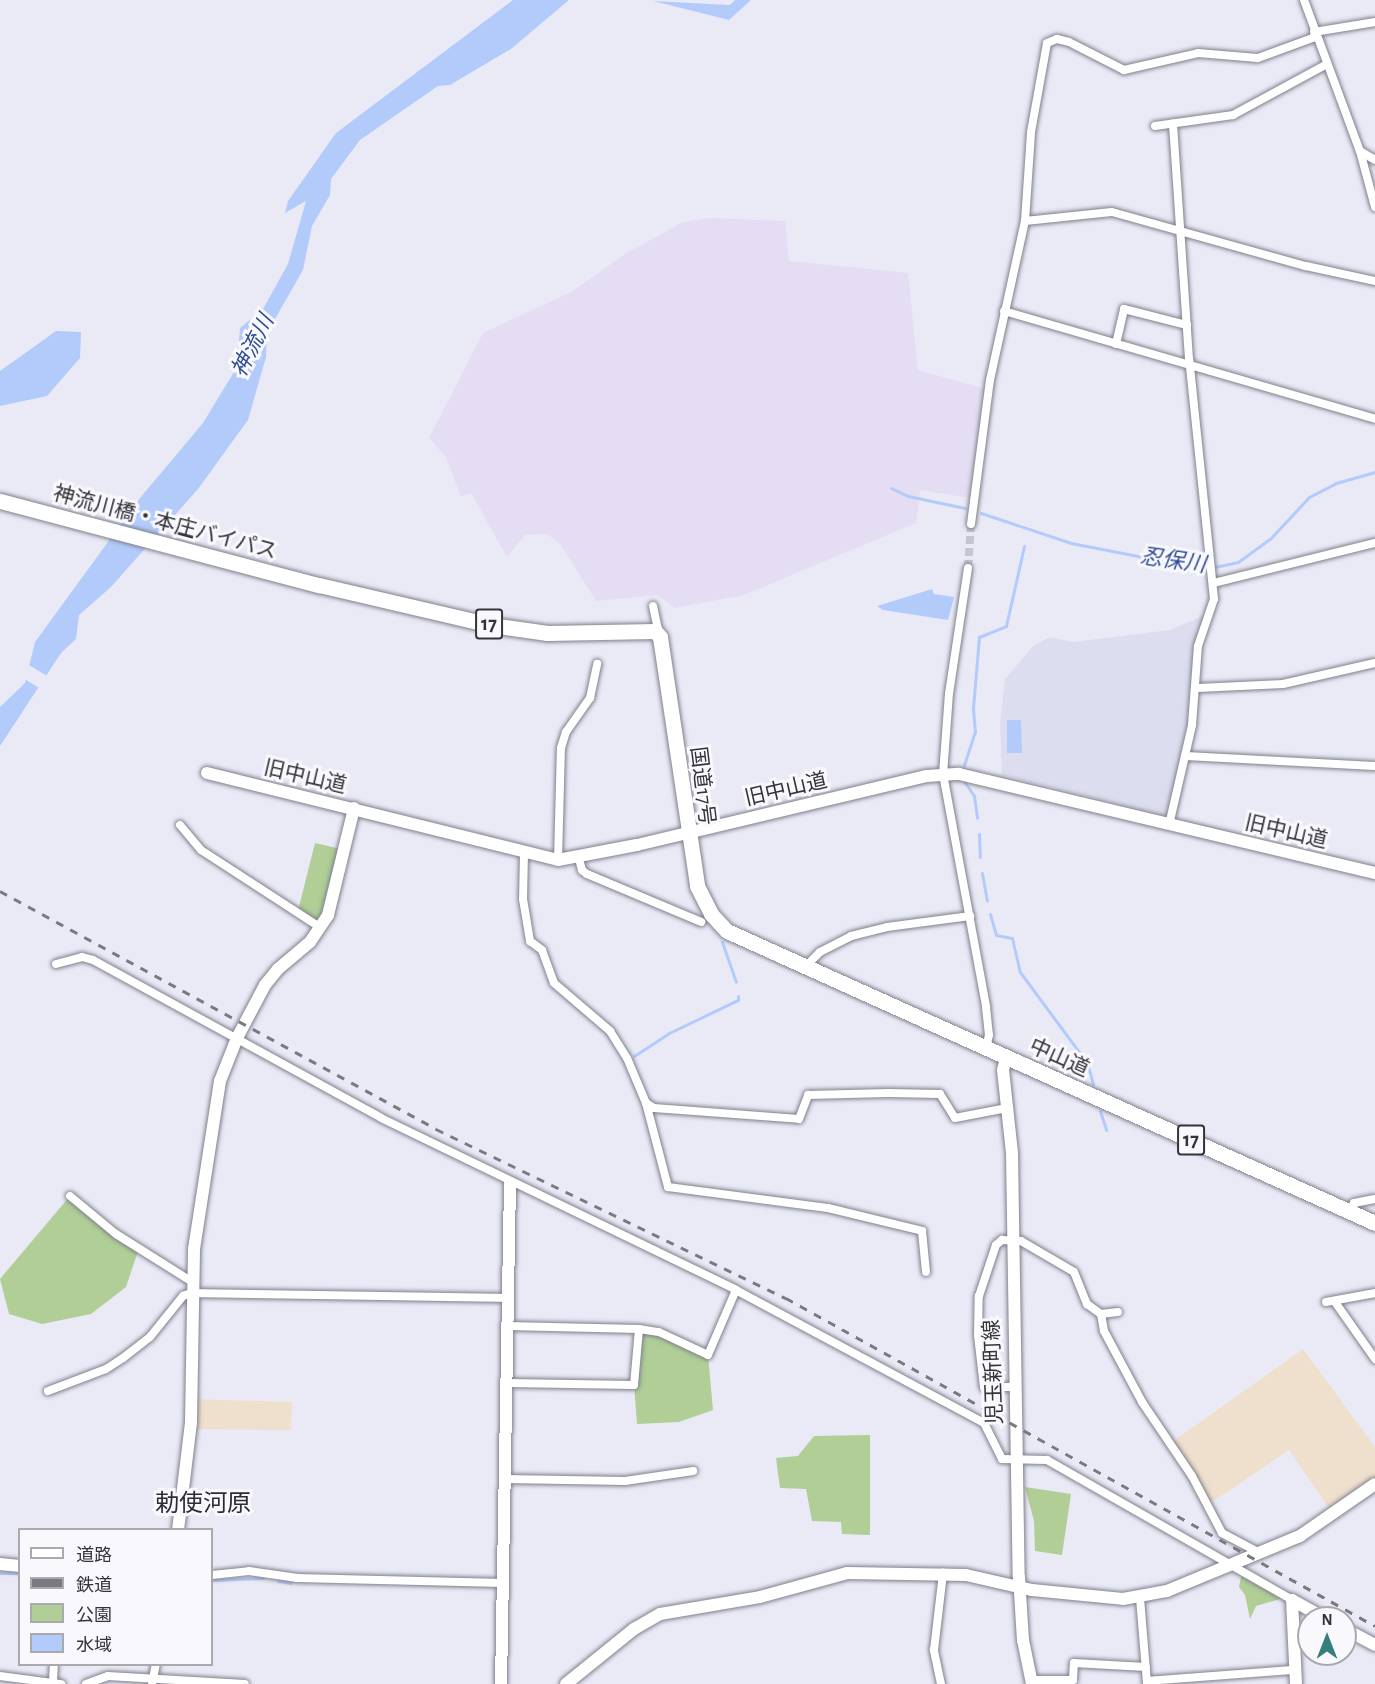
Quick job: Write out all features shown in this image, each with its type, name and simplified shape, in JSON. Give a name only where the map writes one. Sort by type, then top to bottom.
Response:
[{"type":"highway","name":"神流川橋・本庄バイパス","points":[[0,501],[319,585],[491,625],[547,633],[653,630],[660,637]]},
{"type":"highway","name":"国道17号","points":[[660,637],[687,833],[697,886],[714,919],[727,931]]},
{"type":"highway","name":"中山道","points":[[727,931],[1375,1223]]},
{"type":"street","points":[[1304,0],[1325,65],[1360,151],[1375,207]]},
{"type":"street","points":[[971,524],[1004,311],[1025,221],[1031,132],[1046,45],[1051,40],[1070,42],[1124,70],[1198,53],[1258,58],[1314,35],[1375,22]]},
{"type":"street","points":[[1155,126],[1233,115],[1325,65]]},
{"type":"street","points":[[1169,825],[1198,688],[1198,646],[1214,599],[1214,578],[1190,366],[1173,124]]},
{"type":"street","points":[[1360,151],[1375,160]]},
{"type":"street","points":[[1025,221],[1112,212],[1375,281]]},
{"type":"street","points":[[1116,344],[1124,309],[1187,325]]},
{"type":"street","points":[[1004,311],[1375,418]]},
{"type":"street","points":[[1214,578],[1375,543]]},
{"type":"street","points":[[968,568],[950,683],[943,774],[988,1024],[986,1048]]},
{"type":"street","points":[[653,606],[660,637]]},
{"type":"street","points":[[1198,688],[1283,684],[1375,663]]},
{"type":"street","points":[[558,860],[561,748],[566,732],[590,698],[597,664]]},
{"type":"street","points":[[1185,756],[1375,765]]},
{"type":"street","name":"旧中山道","points":[[207,773],[558,860],[943,774],[977,778],[1375,873]]},
{"type":"street","points":[[178,1528],[191,1422],[191,1287],[210,1122],[220,1081],[237,1038],[265,986],[321,928],[337,892],[354,808]]},
{"type":"street","points":[[180,825],[201,850],[321,928]]},
{"type":"street","points":[[525,853],[523,899],[530,941],[542,950],[554,983],[610,1031],[627,1058],[646,1103],[668,1187],[828,1208],[922,1231],[926,1272]]},
{"type":"street","points":[[578,855],[582,870],[587,874],[702,922]]},
{"type":"street","points":[[805,967],[820,952],[851,936],[970,916]]},
{"type":"street","points":[[56,964],[88,958],[237,1038],[279,1064],[510,1183],[736,1290],[984,1423],[1000,1457],[1047,1460],[1303,1606]]},
{"type":"street","name":"児玉新町線","points":[[1006,1058],[1007,1108],[1012,1153],[1014,1387],[1020,1588],[1031,1682]]},
{"type":"street","points":[[646,1103],[654,1108],[797,1119],[803,1116],[805,1098],[811,1094],[937,1094],[955,1118],[1007,1108]]},
{"type":"street","points":[[501,1684],[510,1183]]},
{"type":"street","points":[[70,1196],[116,1234],[191,1287],[508,1298]]},
{"type":"street","points":[[1349,1212],[1354,1203],[1375,1199]]},
{"type":"street","points":[[1014,1387],[984,1387],[978,1335],[979,1296],[997,1243],[1021,1241],[1074,1272],[1087,1304],[1101,1314],[1118,1312]]},
{"type":"street","points":[[48,1391],[106,1369],[123,1358],[150,1337],[191,1287]]},
{"type":"street","points":[[507,1326],[639,1329],[659,1332],[708,1355],[736,1290]]},
{"type":"street","points":[[1375,1293],[1350,1295],[1330,1302],[1375,1359]]},
{"type":"street","points":[[1101,1314],[1104,1331],[1142,1402],[1192,1476],[1222,1533],[1260,1553]]},
{"type":"street","points":[[507,1383],[634,1385],[639,1329]]},
{"type":"street","points":[[505,1479],[625,1481],[693,1471]]},
{"type":"street","points":[[574,1682],[648,1620],[674,1609],[760,1597],[847,1573],[944,1573],[1020,1588],[1140,1598],[1231,1567],[1300,1536],[1375,1484]]},
{"type":"street","points":[[0,1564],[18,1566]]},
{"type":"street","points":[[213,1575],[249,1571],[297,1578],[503,1583]]},
{"type":"street","points":[[941,1684],[934,1650],[944,1573]]},
{"type":"street","points":[[1140,1598],[1147,1682],[1209,1680],[1295,1670]]},
{"type":"street","points":[[1292,1600],[1296,1684]]},
{"type":"street","points":[[1357,1635],[1375,1645]]},
{"type":"street","points":[[1031,1682],[1073,1680],[1074,1663],[1146,1667]]},
{"type":"street","points":[[0,1677],[57,1683],[54,1666]]},
{"type":"street","points":[[153,1681],[156,1666]]},
{"type":"street","points":[[86,1684],[108,1676],[153,1681],[245,1684]]},
{"type":"shaded area","points":[[710,218],[785,221],[789,261],[908,273],[918,370],[986,389],[970,498],[920,490],[916,523],[744,595],[675,608],[657,595],[596,601],[560,544],[547,534],[525,535],[507,557],[471,493],[461,497],[446,457],[429,438],[483,333],[571,292],[625,254],[683,222]]},
{"type":"shaded area","points":[[1205,615],[1192,667],[1194,687],[1182,757],[1168,816],[1002,775],[1000,724],[1005,679],[1033,646],[1050,637],[1073,642],[1170,630]]},
{"type":"shaded area","points":[[1303,1349],[1375,1447],[1375,1479],[1331,1511],[1289,1450],[1211,1503],[1174,1446],[1175,1440]]},
{"type":"shaded area","points":[[191,1399],[292,1402],[291,1430],[191,1429]]},
{"type":"green space","points":[[315,843],[341,849],[327,910],[317,922],[298,911]]},
{"type":"green space","points":[[70,1196],[139,1248],[126,1287],[91,1314],[42,1324],[9,1314],[0,1279]]},
{"type":"green space","points":[[639,1329],[708,1355],[713,1410],[679,1422],[637,1424],[634,1385]]},
{"type":"green space","points":[[870,1435],[870,1535],[842,1534],[841,1522],[812,1521],[806,1489],[780,1488],[776,1458],[798,1456],[814,1436]]},
{"type":"green space","points":[[1025,1487],[1071,1494],[1062,1555],[1035,1551],[1034,1521]]},
{"type":"green space","points":[[1242,1572],[1287,1597],[1256,1606],[1250,1619],[1245,1595],[1239,1587]]},
{"type":"water","name":"神流川","points":[[513,0],[569,0],[511,49],[450,85],[438,86],[360,140],[331,179],[330,195],[312,226],[303,270],[267,333],[266,357],[248,420],[198,489],[111,587],[79,615],[76,639],[61,653],[0,746],[0,707],[25,683],[35,642],[140,498],[203,423],[237,367],[240,328],[263,309],[288,264],[306,201],[285,213],[288,201],[336,133]]},
{"type":"water","points":[[735,0],[751,0],[729,20],[653,1],[730,5]]},
{"type":"water","points":[[56,331],[81,332],[80,358],[47,396],[0,406],[0,371]]},
{"type":"water","points":[[932,589],[934,594],[954,597],[948,620],[883,610],[877,606]]},
{"type":"water","points":[[1007,720],[1021,720],[1022,753],[1007,753]]},
{"type":"pier","points":[[27,664],[49,677],[41,689],[23,678]]},
{"type":"waterway","name":"忍保川","points":[[981,513],[1071,543],[1205,569],[1238,562],[1270,539],[1309,497],[1336,483],[1375,472]]},
{"type":"waterway","name":"忍保川","points":[[891,488],[908,496],[965,508]]},
{"type":"waterway","points":[[964,765],[975,732],[973,708],[979,637],[1006,626],[1024,546]]},
{"type":"waterway","points":[[964,781],[974,796],[977,818]]},
{"type":"waterway","points":[[979,834],[980,857]]},
{"type":"waterway","points":[[982,873],[987,901]]},
{"type":"waterway","points":[[990,914],[996,935],[1012,938],[1020,972],[1087,1063],[1093,1084]]},
{"type":"waterway","points":[[722,942],[736,982]]},
{"type":"waterway","points":[[634,1056],[669,1033],[738,1000],[738,996]]},
{"type":"waterway","points":[[1100,1111],[1106,1130]]},
{"type":"waterway","points":[[0,1573],[18,1573]]},
{"type":"waterway","points":[[213,1580],[263,1578]]},
{"type":"waterway","points":[[278,1581],[291,1583]]},
{"type":"tunnel","points":[[968,568],[971,524]]},
{"type":"railway","points":[[0,891],[436,1129],[786,1298],[1375,1626]]},
{"type":"district","name":"勅使河原","points":[[203,1505]]}]
